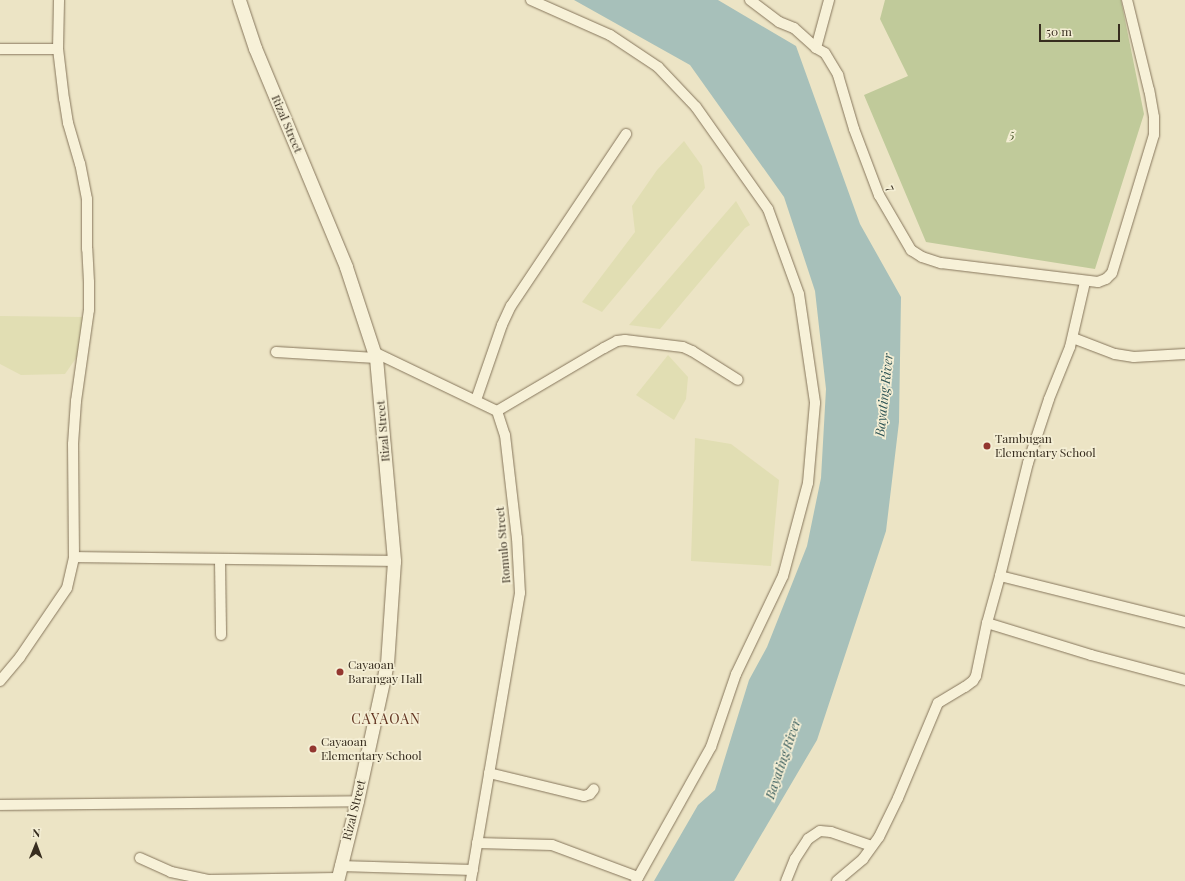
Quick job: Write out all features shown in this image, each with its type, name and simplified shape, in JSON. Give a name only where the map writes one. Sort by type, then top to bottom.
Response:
[{"type":"street","points":[[0,681],[20,656],[67,588],[71,577],[74,557],[73,444],[76,401],[89,310],[89,282],[86,249],[87,199],[80,164],[68,123],[58,49],[59,0]]},
{"type":"street","name":"Rizal Street","points":[[239,0],[255,48],[346,267],[376,356],[394,561],[387,663],[357,801],[338,875]]},
{"type":"street","points":[[477,843],[552,845],[637,879],[711,747],[736,674],[783,576],[808,483],[815,403],[799,294],[768,209],[696,107],[658,67],[610,35],[531,0]]},
{"type":"street","name":"7","points":[[750,0],[779,22],[794,28],[816,48],[825,53],[838,75],[854,129],[879,195],[911,250],[922,257],[941,263],[1085,282],[1098,282],[1106,279],[1112,273],[1154,135],[1154,117],[1149,90],[1127,0]]},
{"type":"street","points":[[816,48],[829,0]]},
{"type":"street","points":[[0,49],[58,49]]},
{"type":"street","points":[[476,400],[502,325],[511,306],[626,134]]},
{"type":"street","points":[[837,881],[863,859],[879,837],[898,798],[935,708],[942,699],[973,681],[986,622],[1000,576],[1028,463],[1049,399],[1073,338],[1085,282]]},
{"type":"street","points":[[1073,338],[1115,354],[1134,356],[1185,354]]},
{"type":"street","points":[[276,352],[376,356],[476,400],[497,411],[611,345],[625,340],[683,347],[692,351],[738,380]]},
{"type":"street","name":"Romulo Street","points":[[472,881],[477,843],[520,593],[517,538],[505,435],[497,411]]},
{"type":"street","points":[[74,557],[394,561]]},
{"type":"street","points":[[220,560],[221,635]]},
{"type":"street","points":[[1000,576],[1185,622]]},
{"type":"street","points":[[986,622],[1091,655],[1185,680]]},
{"type":"street","points":[[489,773],[584,796],[590,794],[594,789]]},
{"type":"street","points":[[0,805],[357,801]]},
{"type":"street","points":[[786,881],[795,859],[808,839],[820,831],[831,832],[872,846]]},
{"type":"street","points":[[140,858],[171,872],[209,880],[473,870]]},
{"type":"shaded area","points":[[684,141],[702,166],[705,188],[602,312],[582,302],[635,232],[632,206],[657,170]]},
{"type":"shaded area","points":[[736,201],[750,225],[745,228],[660,329],[629,325]]},
{"type":"shaded area","points":[[0,316],[85,317],[81,351],[65,374],[21,375],[0,364]]},
{"type":"shaded area","points":[[668,355],[688,377],[686,399],[674,420],[636,395]]},
{"type":"shaded area","points":[[695,438],[731,444],[779,480],[771,566],[691,561]]},
{"type":"green space","name":"5","points":[[885,0],[1121,0],[1144,114],[1095,269],[926,242],[864,95],[908,76],[880,19]]},
{"type":"water","name":"Bayating River","points":[[574,0],[718,0],[796,46],[860,224],[901,297],[899,422],[886,531],[817,740],[734,881],[654,881],[698,805],[715,790],[749,680],[767,647],[807,546],[821,478],[826,389],[815,291],[784,197],[690,65]]},
{"type":"place","name":"Tambugan Elementary School","points":[[987,446]]},
{"type":"place","name":"Cayaoan Barangay Hall","points":[[340,672]]},
{"type":"place","name":"Cayaoan Elementary School","points":[[313,749]]},
{"type":"district","name":"CAYAOAN","points":[[386,719]]}]
